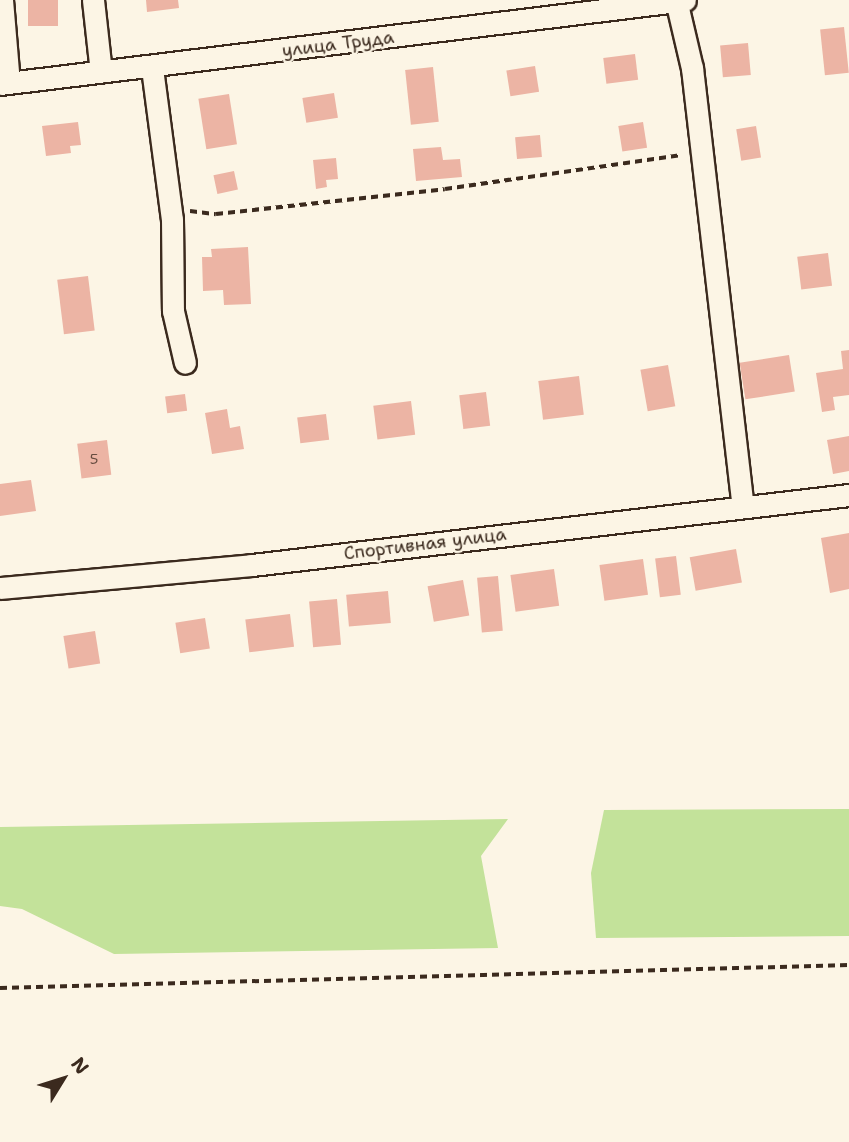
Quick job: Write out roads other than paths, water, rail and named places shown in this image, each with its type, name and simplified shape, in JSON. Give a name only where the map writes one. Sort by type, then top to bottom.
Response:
[{"type":"street","points":[[2,0],[5,84]]},
{"type":"street","points":[[93,0],[101,72]]},
{"type":"street","points":[[676,0],[692,68],[743,507]]},
{"type":"street","name":"улица Труда","points":[[5,84],[152,68],[685,0]]},
{"type":"street","points":[[152,68],[170,200],[173,311],[185,363]]},
{"type":"street","name":"Спортивная улица","points":[[0,588],[252,565],[849,495]]}]
